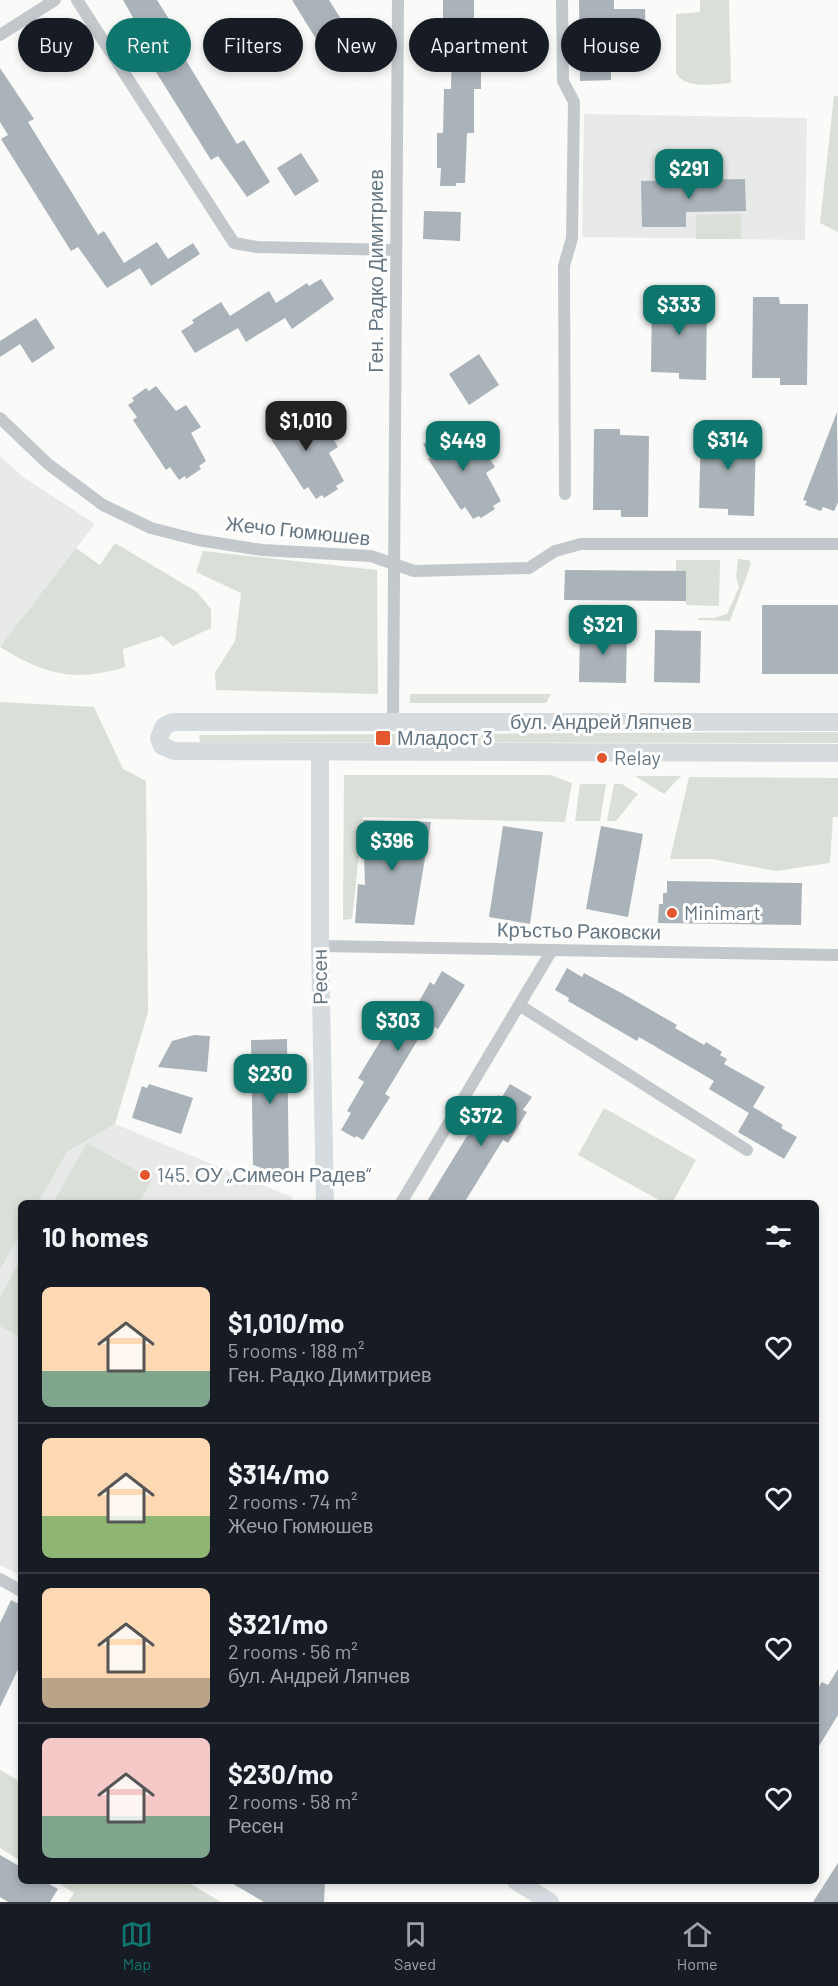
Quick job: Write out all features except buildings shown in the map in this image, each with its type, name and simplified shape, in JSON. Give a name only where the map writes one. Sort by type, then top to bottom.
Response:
[{"type":"main road","name":"бул. Андрей Ляпчев","points":[[838,722],[173,722],[164,726],[159,738],[162,746],[170,750],[838,753]]},
{"type":"main road","name":"Ресен","points":[[320,752],[320,946],[325,1200]]},
{"type":"main road","points":[[521,1884],[550,1902]]},
{"type":"street","points":[[0,35],[55,0]]},
{"type":"street","points":[[77,0],[234,243],[258,247],[396,250]]},
{"type":"street","name":"Ген. Радко Димитриев","points":[[393,722],[398,0]]},
{"type":"street","points":[[562,0],[563,81],[574,102],[572,238],[564,266],[565,494]]},
{"type":"street","name":"Жечо Гюмюшев","points":[[0,418],[48,464],[103,504],[151,528],[262,550],[371,556],[414,571],[529,568],[555,551],[581,544],[838,544]]},
{"type":"street","name":"Кръстьо Раковски","points":[[320,946],[838,955]]},
{"type":"street","points":[[403,1200],[552,950]]},
{"type":"street","points":[[519,1005],[747,1150]]},
{"type":"street","points":[[0,1579],[18,1590]]},
{"type":"shaded area","points":[[700,0],[729,0],[731,83],[693,84],[686,82],[676,73],[676,14],[700,12]]},
{"type":"shaded area","points":[[834,96],[838,96],[838,232],[820,223]]},
{"type":"shaded area","points":[[584,114],[807,118],[805,240],[582,237]]},
{"type":"shaded area","points":[[741,214],[741,239],[696,239],[696,215]]},
{"type":"shaded area","points":[[0,456],[22,476],[95,524],[0,647]]},
{"type":"shaded area","points":[[115,543],[197,592],[211,609],[211,628],[173,646],[162,636],[123,649],[125,667],[90,674],[74,675],[46,669],[31,664],[0,647],[76,548],[100,565]]},
{"type":"shaded area","points":[[203,551],[377,570],[378,694],[216,690],[215,673],[235,641],[241,593],[196,572]]},
{"type":"shaded area","points":[[738,559],[749,560],[751,564],[730,621],[698,620],[698,618],[713,618],[727,614],[739,587],[736,576]]},
{"type":"shaded area","points":[[676,560],[720,560],[719,606],[686,605],[686,571],[676,571]]},
{"type":"shaded area","points":[[410,694],[551,694],[546,703],[410,703]]},
{"type":"shaded area","points":[[0,702],[94,707],[123,769],[146,781],[148,1012],[115,1124],[67,1152],[40,1200],[18,1200],[18,1238],[0,1270]]},
{"type":"shaded area","points":[[838,732],[838,743],[200,742],[199,735]]},
{"type":"shaded area","points":[[344,775],[550,775],[572,783],[565,822],[363,817],[352,919],[343,920]]},
{"type":"shaded area","points":[[635,776],[681,776],[664,794]]},
{"type":"shaded area","points":[[689,777],[838,778],[838,817],[833,817],[830,863],[776,871],[712,859],[670,859]]},
{"type":"shaded area","points":[[580,784],[606,784],[600,821],[575,821]]},
{"type":"shaded area","points":[[614,784],[622,784],[638,794],[616,821],[607,821]]},
{"type":"shaded area","points":[[604,1108],[696,1160],[674,1200],[659,1200],[578,1155]]},
{"type":"shaded area","name":"145. ОУ „Симеон Радев“","points":[[115,1124],[292,1197],[292,1200],[40,1200],[67,1152]]},
{"type":"shaded area","points":[[87,1143],[152,1179],[141,1200],[55,1200]]},
{"type":"shaded area","points":[[18,1238],[18,1574],[0,1565],[0,1270]]},
{"type":"shaded area","points":[[18,1264],[18,1336],[0,1326],[0,1297]]},
{"type":"shaded area","points":[[0,1770],[18,1780],[18,1859],[0,1848]]},
{"type":"shaded area","points":[[60,1884],[191,1884],[221,1902],[68,1902],[74,1893]]},
{"type":"place","name":"Младост 3","points":[[383,738]]},
{"type":"place","name":"Relay","points":[[602,758]]},
{"type":"place","name":"Minimart","points":[[672,913]]},
{"type":"place","name":"145. ОУ „Симеон Радев“","points":[[145,1175]]}]
